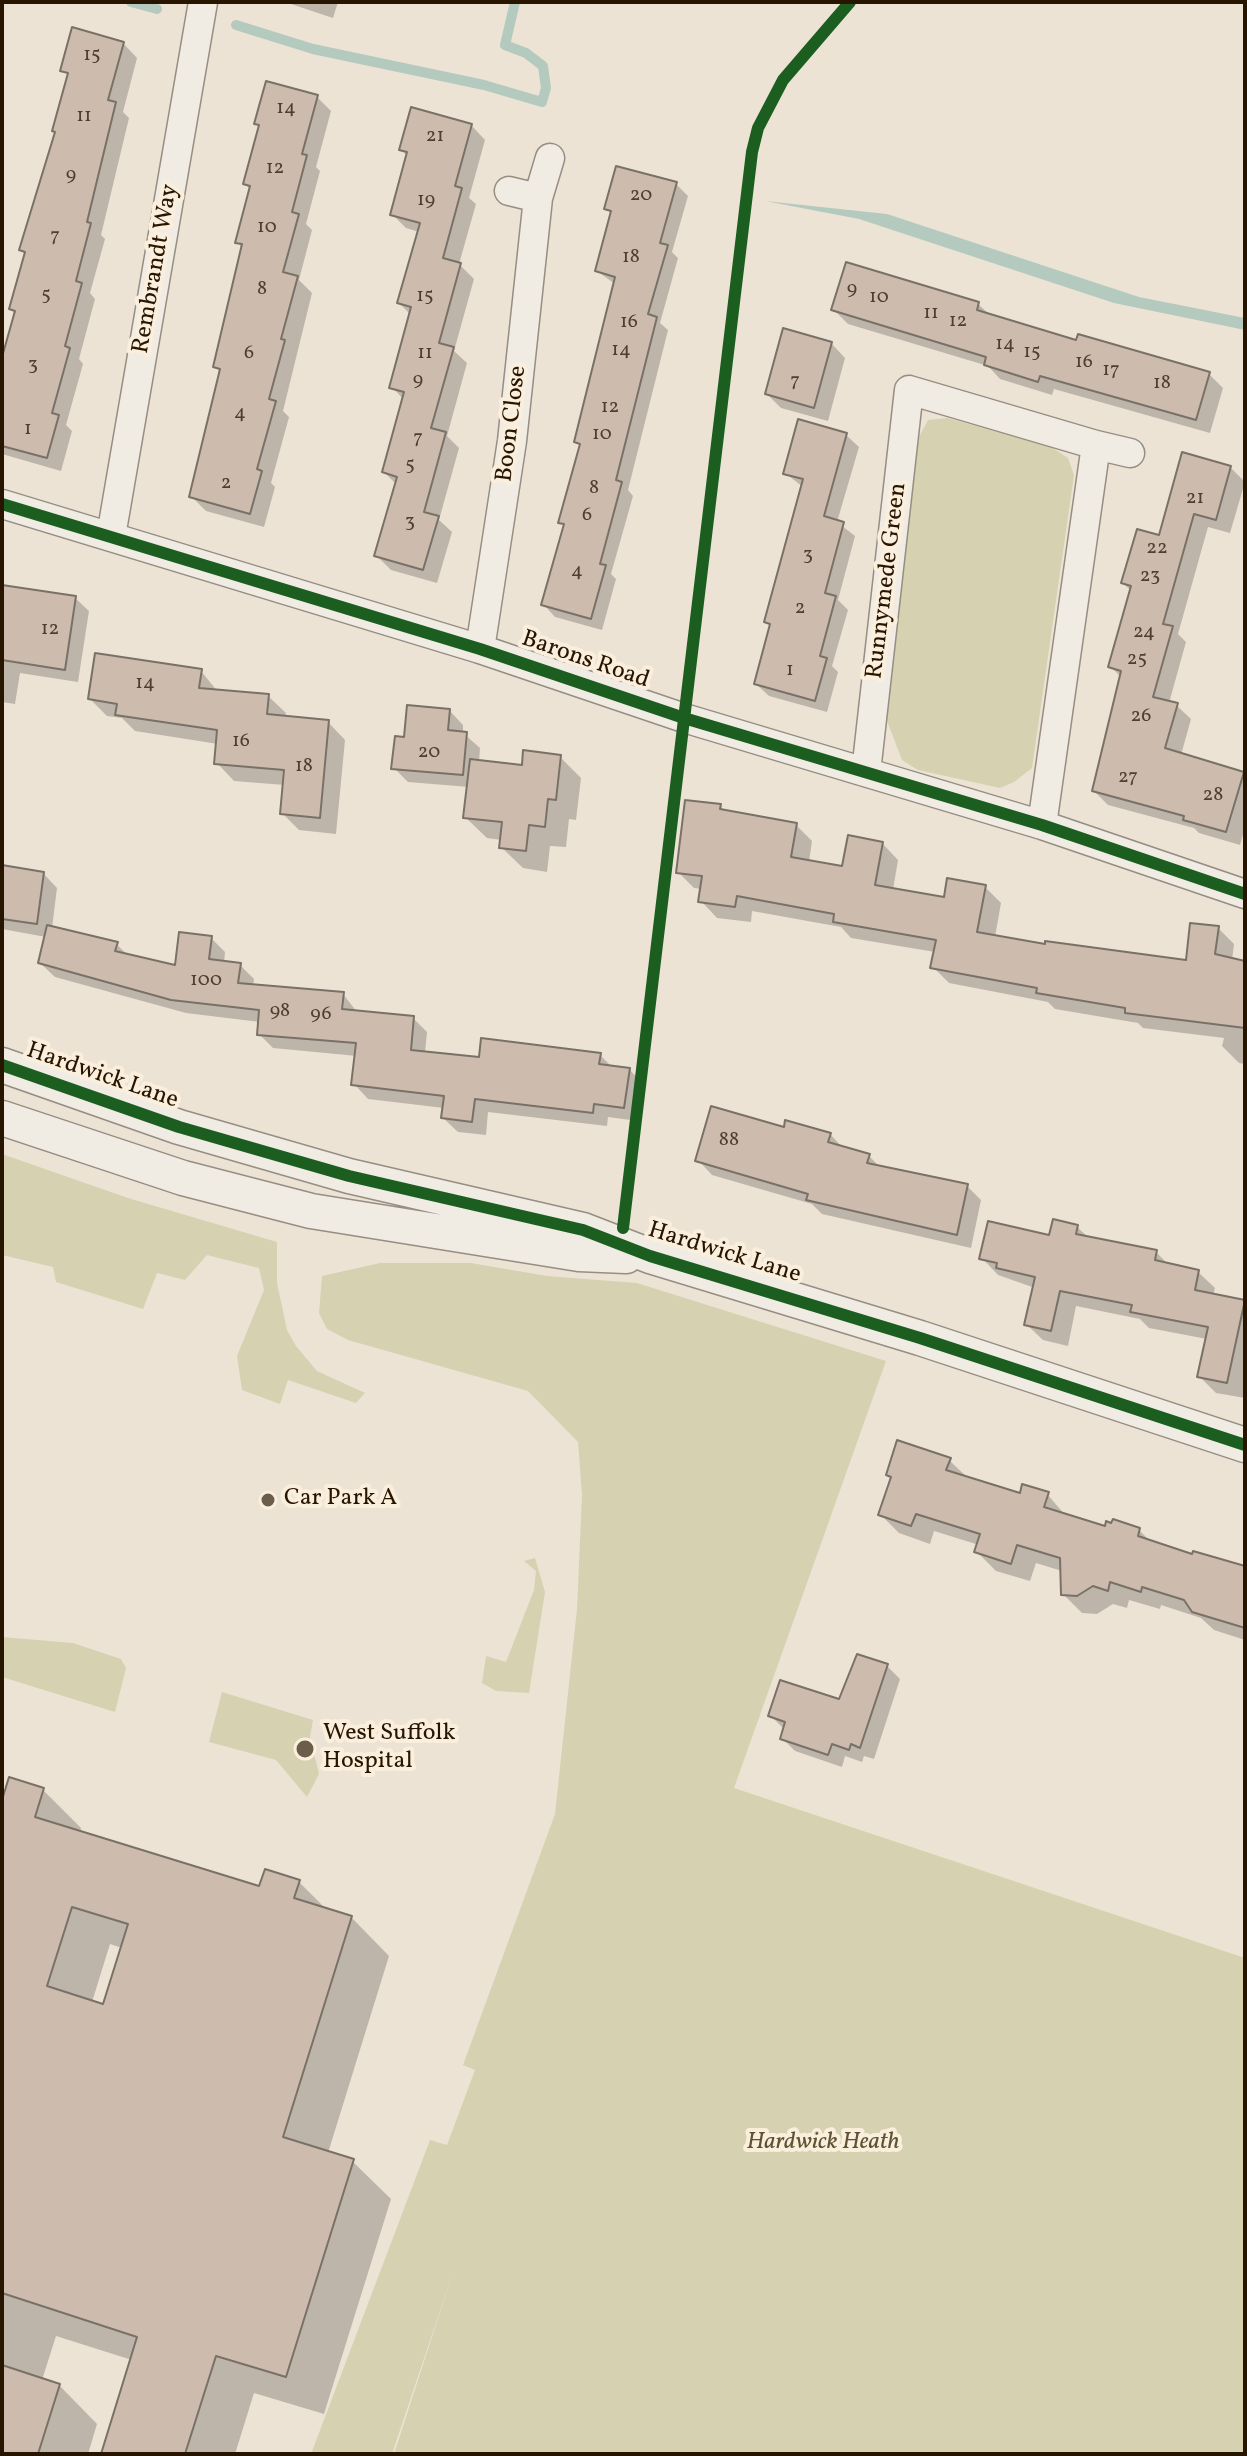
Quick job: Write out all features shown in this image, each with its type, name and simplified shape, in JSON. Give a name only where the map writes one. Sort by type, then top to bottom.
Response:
[{"type":"street","name":"Rembrandt Way","points":[[111,536],[203,2]]},
{"type":"street","name":"Boon Close","points":[[480,649],[512,441],[538,198],[550,158]]},
{"type":"street","points":[[509,191],[538,198]]},
{"type":"street","name":"Runnymede Green","points":[[866,772],[898,385],[1130,453]]},
{"type":"street","points":[[1042,825],[1096,445]]},
{"type":"street","name":"Barons Road","points":[[2,504],[480,649],[684,718],[1042,825],[1245,894]]},
{"type":"street","name":"Hardwick Lane","points":[[2,1065],[179,1127],[349,1176],[583,1230],[650,1256],[920,1338],[1245,1445]]},
{"type":"street","name":"Hardwick Lane","points":[[2,1118],[183,1178],[311,1211],[579,1254],[650,1256]]},
{"type":"green space","points":[[947,418],[1051,447],[1068,458],[1074,475],[1032,768],[1000,788],[918,770],[902,760],[886,718],[919,437],[928,420]]},
{"type":"green space","points":[[2,1154],[128,1198],[277,1242],[277,1283],[287,1330],[296,1346],[317,1371],[365,1393],[356,1403],[288,1380],[280,1404],[242,1390],[237,1356],[264,1290],[259,1268],[207,1255],[185,1280],[157,1273],[143,1309],[56,1282],[53,1267],[2,1255]]},
{"type":"green space","name":"Hardwick Heath","points":[[380,1263],[471,1263],[547,1276],[637,1283],[886,1361],[734,1788],[1245,1958],[1245,2454],[394,2454],[454,2269],[392,2454],[311,2454],[430,2140],[447,2145],[475,2070],[463,2065],[555,1814],[577,1609],[582,1495],[578,1442],[528,1391],[348,1340],[327,1329],[319,1313],[322,1276]]},
{"type":"green space","points":[[535,1558],[545,1592],[529,1693],[496,1691],[482,1683],[486,1656],[506,1662],[534,1590],[536,1571],[524,1561]]},
{"type":"green space","points":[[2,1637],[73,1643],[121,1659],[126,1668],[115,1712],[2,1677]]},
{"type":"green space","points":[[222,1692],[313,1720],[310,1737],[319,1774],[307,1797],[276,1760],[209,1742]]},
{"type":"shaded area","points":[[765,201],[887,214],[1139,297],[1245,318],[1245,330],[1114,303],[859,219]]},
{"type":"building","points":[[72,27],[124,42],[108,100],[116,102],[87,222],[91,223],[76,281],[82,283],[65,346],[70,348],[52,413],[59,415],[47,458],[2,446],[2,357],[15,311],[9,309],[25,252],[19,250],[55,132],[52,131],[68,73],[60,71]]},
{"type":"building","points":[[266,81],[318,95],[302,154],[307,155],[292,212],[299,214],[283,272],[298,276],[281,339],[285,340],[269,399],[276,401],[257,469],[262,471],[250,514],[189,497],[220,369],[213,367],[242,244],[235,243],[250,186],[243,184],[259,125],[254,124]]},
{"type":"building","points":[[411,107],[472,124],[455,186],[462,188],[443,258],[461,263],[439,343],[454,347],[431,428],[446,432],[424,512],[439,516],[423,570],[374,556],[397,477],[382,472],[404,392],[389,388],[411,307],[397,303],[420,223],[390,215],[407,152],[399,150]]},
{"type":"building","points":[[616,166],[677,182],[660,243],[668,245],[648,314],[657,317],[616,480],[622,482],[600,564],[606,565],[591,619],[541,605],[564,524],[558,523],[580,444],[574,442],[615,277],[595,271],[611,211],[604,209]]},
{"type":"building","points":[[846,262],[979,302],[977,310],[1076,340],[1078,334],[1210,372],[1196,420],[1040,376],[1038,382],[984,365],[986,357],[831,310]]},
{"type":"building","points":[[783,328],[832,342],[814,408],[765,394]]},
{"type":"building","points":[[798,419],[847,433],[824,516],[844,522],[825,593],[836,596],[820,656],[827,658],[815,701],[754,684],[770,624],[764,622],[803,479],[783,474]]},
{"type":"building","points":[[1182,452],[1231,466],[1216,520],[1194,514],[1163,624],[1173,626],[1153,697],[1178,703],[1165,748],[1244,772],[1226,832],[1183,820],[1184,816],[1092,791],[1121,671],[1108,667],[1131,586],[1121,583],[1137,529],[1159,535]]},
{"type":"building","points":[[2,585],[76,596],[65,670],[2,660]]},
{"type":"building","points":[[95,653],[202,669],[199,688],[269,694],[267,714],[329,720],[320,818],[280,814],[284,770],[214,764],[217,730],[115,715],[117,704],[88,699]]},
{"type":"building","points":[[407,705],[450,709],[448,730],[467,732],[463,775],[391,769],[395,736],[404,737]]},
{"type":"building","points":[[523,750],[561,755],[556,800],[548,799],[545,827],[529,825],[526,851],[499,848],[502,822],[463,818],[470,759],[522,765]]},
{"type":"building","points":[[685,800],[721,804],[720,809],[797,823],[791,857],[842,866],[848,835],[883,842],[875,885],[944,897],[947,878],[986,885],[977,932],[1045,944],[1045,941],[1186,960],[1190,923],[1219,926],[1215,954],[1245,961],[1245,1028],[1125,1013],[1125,1008],[1036,993],[1037,988],[930,968],[936,940],[833,922],[834,914],[737,896],[735,907],[698,902],[702,876],[676,873]]},
{"type":"building","points":[[2,865],[44,872],[37,924],[2,919]]},
{"type":"building","points":[[47,925],[118,942],[115,951],[175,965],[179,932],[212,936],[209,959],[241,963],[238,983],[344,992],[342,1009],[414,1016],[411,1050],[479,1057],[481,1038],[601,1053],[599,1064],[630,1068],[624,1108],[594,1104],[593,1113],[475,1099],[472,1122],[441,1118],[444,1096],[351,1085],[356,1043],[257,1035],[259,1010],[171,1000],[38,963]]},
{"type":"building","points":[[711,1106],[784,1127],[785,1120],[831,1133],[828,1142],[870,1154],[867,1163],[968,1184],[957,1235],[806,1200],[808,1194],[695,1161]]},
{"type":"building","points":[[1053,1219],[1078,1225],[1076,1234],[1157,1250],[1155,1260],[1199,1270],[1195,1290],[1245,1300],[1227,1383],[1197,1377],[1208,1327],[1130,1312],[1132,1305],[1060,1291],[1051,1331],[1024,1325],[1035,1277],[996,1268],[997,1263],[979,1259],[988,1221],[1049,1235]]},
{"type":"building","points":[[897,1440],[951,1458],[946,1470],[1020,1493],[1022,1484],[1049,1492],[1044,1507],[1105,1526],[1106,1521],[1111,1523],[1113,1519],[1140,1528],[1138,1536],[1192,1554],[1193,1551],[1245,1566],[1245,1628],[1192,1612],[1184,1600],[1142,1587],[1141,1592],[1110,1582],[1108,1591],[1093,1586],[1077,1596],[1061,1595],[1060,1558],[1017,1545],[1011,1564],[974,1552],[980,1534],[916,1514],[911,1526],[878,1515],[891,1477],[886,1475]]},
{"type":"building","points":[[857,1654],[888,1664],[860,1748],[851,1744],[849,1750],[832,1744],[828,1755],[780,1739],[785,1722],[768,1716],[780,1680],[839,1699]]},
{"type":"building","points":[[9,1777],[44,1788],[35,1817],[259,1886],[265,1869],[300,1880],[294,1898],[352,1916],[283,2137],[354,2159],[286,2377],[216,2356],[185,2454],[101,2454],[137,2337],[2,2293],[2,1800]],"holes":[[[72,1907],[128,1924],[103,2004],[47,1986]]]},
{"type":"building","points":[[2,2365],[60,2384],[38,2454],[2,2454]]},
{"type":"waterway","points":[[131,2],[157,9]]},
{"type":"waterway","points":[[236,25],[313,49],[484,85],[542,102],[546,88],[543,66],[526,53],[505,45],[515,2]]},
{"type":"cycle path","points":[[623,1228],[752,152],[758,128],[783,80],[850,2]]},
{"type":"cycle path","points":[[2,504],[480,649],[684,718],[1042,825],[1245,894]]},
{"type":"cycle path","points":[[2,1065],[179,1127],[349,1176],[583,1230],[650,1256],[920,1338],[1245,1445]]},
{"type":"place","name":"Car Park A","points":[[268,1500]]},
{"type":"place","name":"West Suffolk Hospital","points":[[305,1749]]}]
